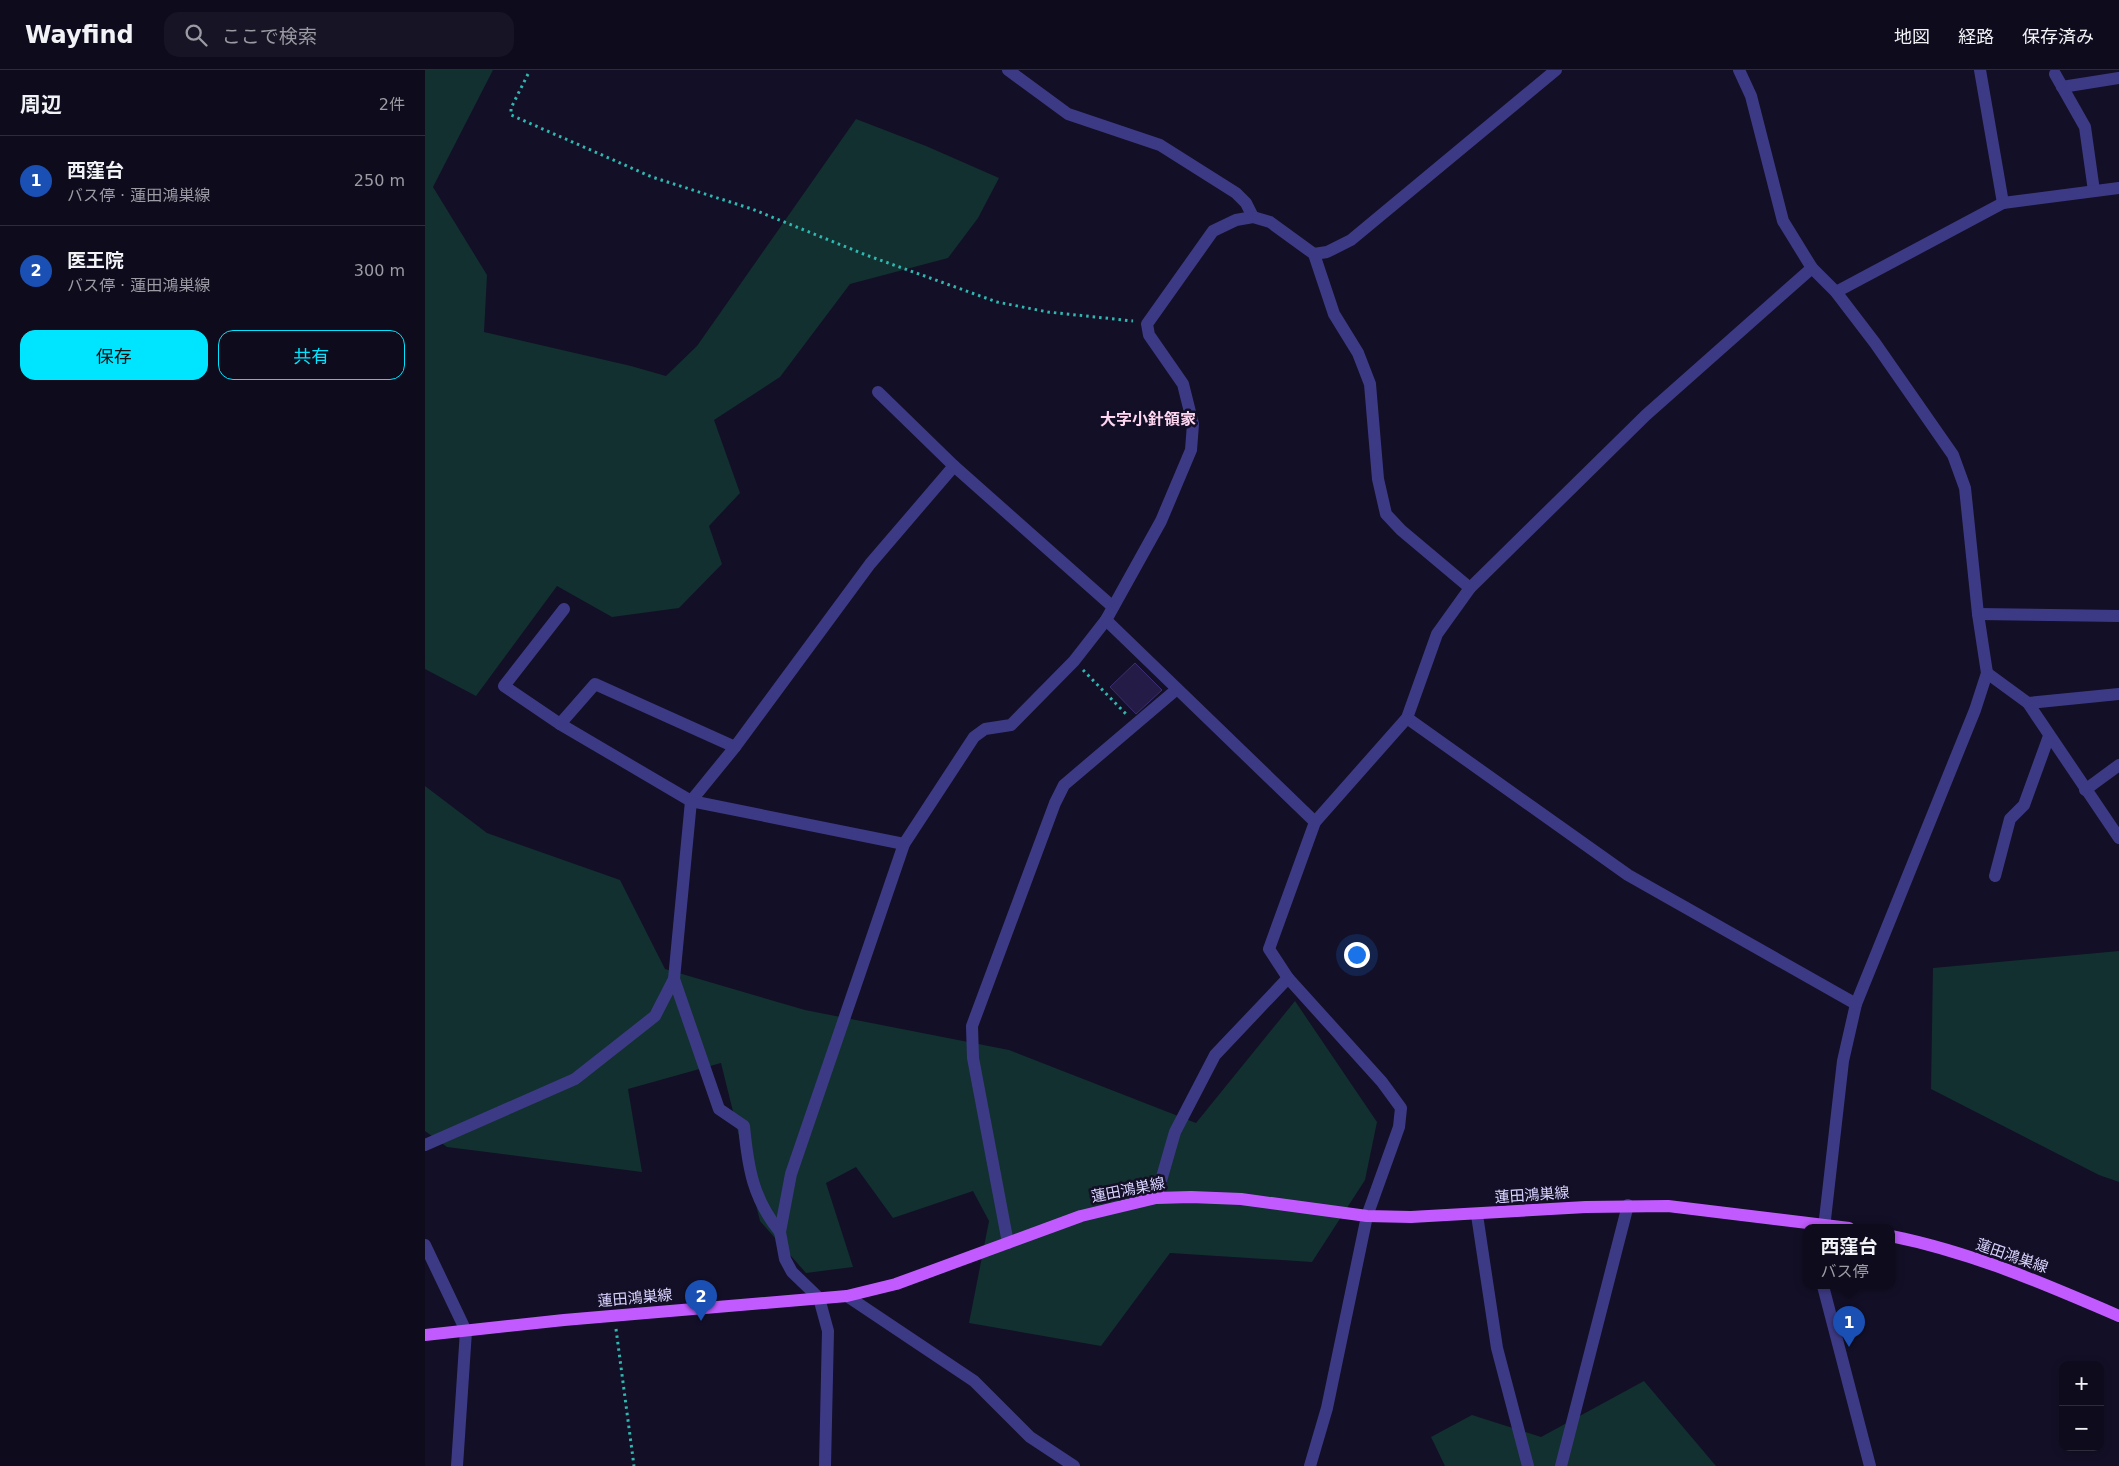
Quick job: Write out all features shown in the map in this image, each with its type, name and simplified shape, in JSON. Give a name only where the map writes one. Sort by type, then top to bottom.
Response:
[{"type":"main road","name":"蓮田鴻巣線","points":[[425,1335],[614,1316],[847,1296],[896,1284],[1081,1216],[1156,1198],[1241,1199],[1367,1216],[1477,1215],[1628,1205],[1714,1210],[1810,1224]]},
{"type":"main road","name":"蓮田鴻巣線","points":[[1895,1237],[2020,1274],[2119,1316]]},
{"type":"street","points":[[1008,70],[1068,114],[1159,145],[1236,193],[1246,203],[1253,217]]},
{"type":"street","points":[[1314,254],[1327,252],[1351,240],[1556,70]]},
{"type":"street","points":[[1739,70],[1751,96],[1783,221],[1812,268],[1835,292],[1875,344],[1953,455],[1965,488],[1978,614],[1987,673],[1975,710],[1856,1004],[1843,1061],[1824,1224]]},
{"type":"street","points":[[1981,70],[2003,203]]},
{"type":"street","points":[[2055,74],[2085,127],[2094,191]]},
{"type":"street","points":[[2062,87],[2119,78]]},
{"type":"street","points":[[1835,292],[2003,203],[2119,188]]},
{"type":"street","points":[[825,1466],[828,1331],[819,1298],[792,1272],[785,1259],[781,1232],[791,1174],[904,844],[974,738],[985,729],[1011,724],[1074,661],[1106,620],[1161,521],[1191,450],[1193,424],[1183,384],[1149,335],[1147,324],[1213,231],[1236,220],[1253,217],[1271,222],[1314,254],[1334,314],[1358,353],[1370,384],[1378,479],[1386,514],[1401,530],[1470,588]]},
{"type":"street","points":[[1310,1466],[1327,1408],[1367,1216],[1399,1127],[1401,1108],[1382,1082],[1288,978],[1269,949],[1315,822],[1407,718],[1437,634],[1470,588],[1646,415],[1812,268]]},
{"type":"street","points":[[878,392],[954,466],[1113,608]]},
{"type":"street","points":[[425,1145],[575,1079],[655,1016],[674,979],[691,801],[735,747],[870,564],[954,466]]},
{"type":"street","points":[[563,609],[504,686],[560,724],[691,801],[904,844]]},
{"type":"street","points":[[1978,614],[2119,616]]},
{"type":"street","points":[[1106,620],[1315,822]]},
{"type":"street","points":[[1987,673],[2028,703],[2119,838]]},
{"type":"street","points":[[560,724],[595,684],[735,747]]},
{"type":"street","points":[[1008,1243],[973,1058],[972,1026],[1055,803],[1065,785],[1177,689]]},
{"type":"street","points":[[2028,703],[2119,694]]},
{"type":"street","points":[[1407,718],[1628,874],[1856,1004]]},
{"type":"street","points":[[1995,876],[2010,819],[2024,805],[2049,736]]},
{"type":"street","points":[[2085,790],[2119,765]]},
{"type":"street","points":[[1156,1198],[1175,1132],[1215,1055],[1288,978]]},
{"type":"street","points":[[674,979],[719,1109],[744,1126],[748,1167],[765,1214],[781,1232]]},
{"type":"street","points":[[1561,1466],[1628,1205]]},
{"type":"street","points":[[1477,1215],[1497,1348],[1529,1466]]},
{"type":"street","points":[[425,1245],[466,1332],[457,1466]]},
{"type":"street","points":[[1824,1289],[1869,1466]]},
{"type":"street","points":[[847,1296],[974,1381],[1030,1437],[1074,1466]]},
{"type":"path","points":[[528,74],[511,108],[511,116],[652,177],[753,209],[866,255],[997,302],[1048,312],[1121,318],[1147,324]]},
{"type":"path","points":[[1074,661],[1135,724]]},
{"type":"path","points":[[614,1316],[634,1466]]},
{"type":"green space","points":[[425,70],[493,70],[433,187],[487,275],[484,332],[666,376],[697,346],[856,119],[926,146],[999,178],[978,218],[948,258],[850,284],[780,377],[714,420],[740,493],[709,526],[722,564],[679,608],[612,617],[557,586],[476,696],[425,669]]},
{"type":"green space","points":[[425,786],[487,833],[620,880],[665,969],[805,1010],[1009,1050],[1196,1123],[1295,1001],[1377,1122],[1365,1180],[1312,1262],[1170,1253],[1101,1346],[969,1323],[989,1221],[973,1191],[893,1218],[856,1167],[826,1183],[853,1267],[806,1273],[760,1221],[721,1063],[628,1089],[642,1172],[447,1147],[425,1131]]},
{"type":"green space","points":[[2119,951],[2119,1182],[2099,1175],[1931,1089],[1933,968]]},
{"type":"green space","points":[[1644,1381],[1716,1466],[1445,1466],[1431,1437],[1472,1415],[1541,1437]]},
{"type":"building","points":[[1135,663],[1162,690],[1136,714],[1110,687]]},
{"type":"place","name":"医王院","points":[[701,1321]]},
{"type":"place","name":"西窪台","points":[[1849,1347]]},
{"type":"district","name":"大字小針領家","points":[[1148,419]]}]
